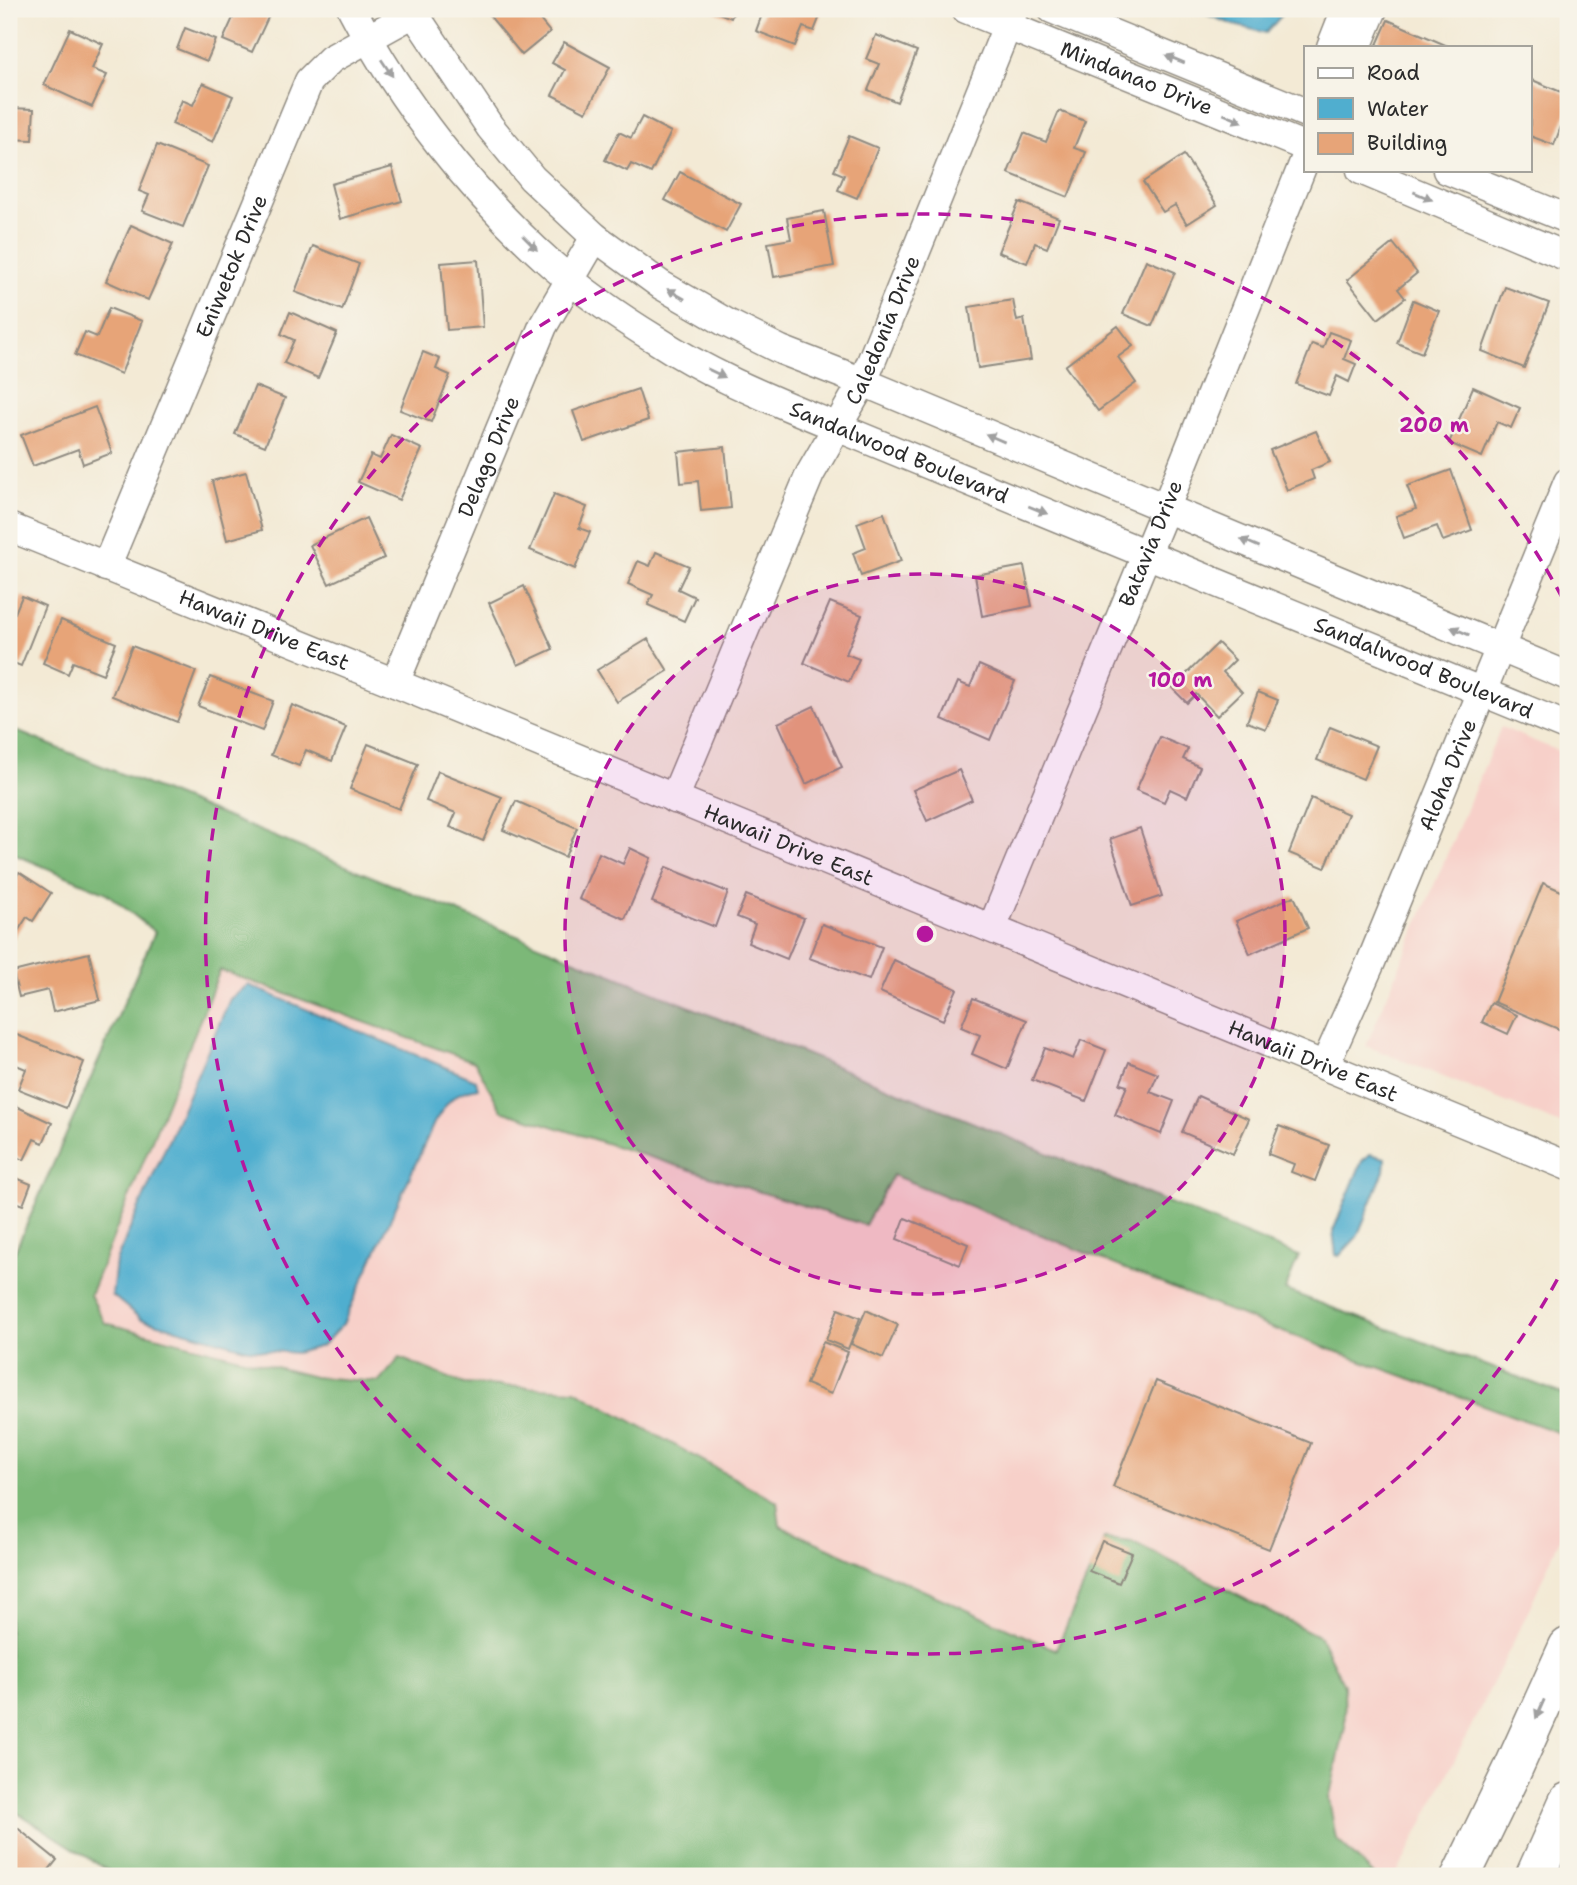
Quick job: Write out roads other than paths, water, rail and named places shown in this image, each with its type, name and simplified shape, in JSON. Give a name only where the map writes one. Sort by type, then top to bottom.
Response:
[{"type":"highway","points":[[1461,1876],[1568,1647]]},
{"type":"highway","points":[[1535,1876],[1568,1802]]},
{"type":"street","name":"Sandalwood Boulevard","points":[[352,9],[368,40],[432,135],[458,167],[523,236],[569,278],[608,308],[688,359],[756,393],[837,428],[1568,727]]},
{"type":"street","name":"Mindanao Drive","points":[[966,9],[1011,17],[1304,146]]},
{"type":"street","name":"Mindanao Drive","points":[[1052,9],[1304,112]]},
{"type":"street","points":[[1331,46],[1346,9]]},
{"type":"street","points":[[1357,46],[1373,9]]},
{"type":"street","name":"Eniwetok Drive","points":[[106,567],[309,81],[331,59],[368,40],[412,11]]},
{"type":"street","points":[[412,11],[490,127],[532,178],[595,237],[661,285],[727,323],[782,350],[1568,676]]},
{"type":"street","name":"Caledonia Drive","points":[[674,799],[810,474],[863,382],[1011,17]]},
{"type":"street","name":"Batavia Drive","points":[[992,928],[1166,507],[1304,162]]},
{"type":"street","points":[[1365,172],[1568,257]]},
{"type":"street","points":[[1452,172],[1568,219]]},
{"type":"street","name":"Delago Drive","points":[[395,683],[543,326],[595,237]]},
{"type":"street","name":"Aloha Drive","points":[[1325,1065],[1371,962],[1568,482]]},
{"type":"street","name":"Hawaii Drive East","points":[[9,527],[1568,1166]]},
{"type":"water","points":[[1193,9],[1283,9],[1281,16],[1266,33],[1234,25]]},
{"type":"water","points":[[248,985],[476,1080],[478,1088],[456,1095],[434,1123],[343,1324],[322,1346],[296,1353],[248,1349],[141,1319],[112,1295],[116,1261],[230,999]]},
{"type":"water","points":[[1370,1154],[1385,1158],[1384,1171],[1357,1237],[1339,1256],[1336,1255],[1333,1231],[1362,1161]]}]
